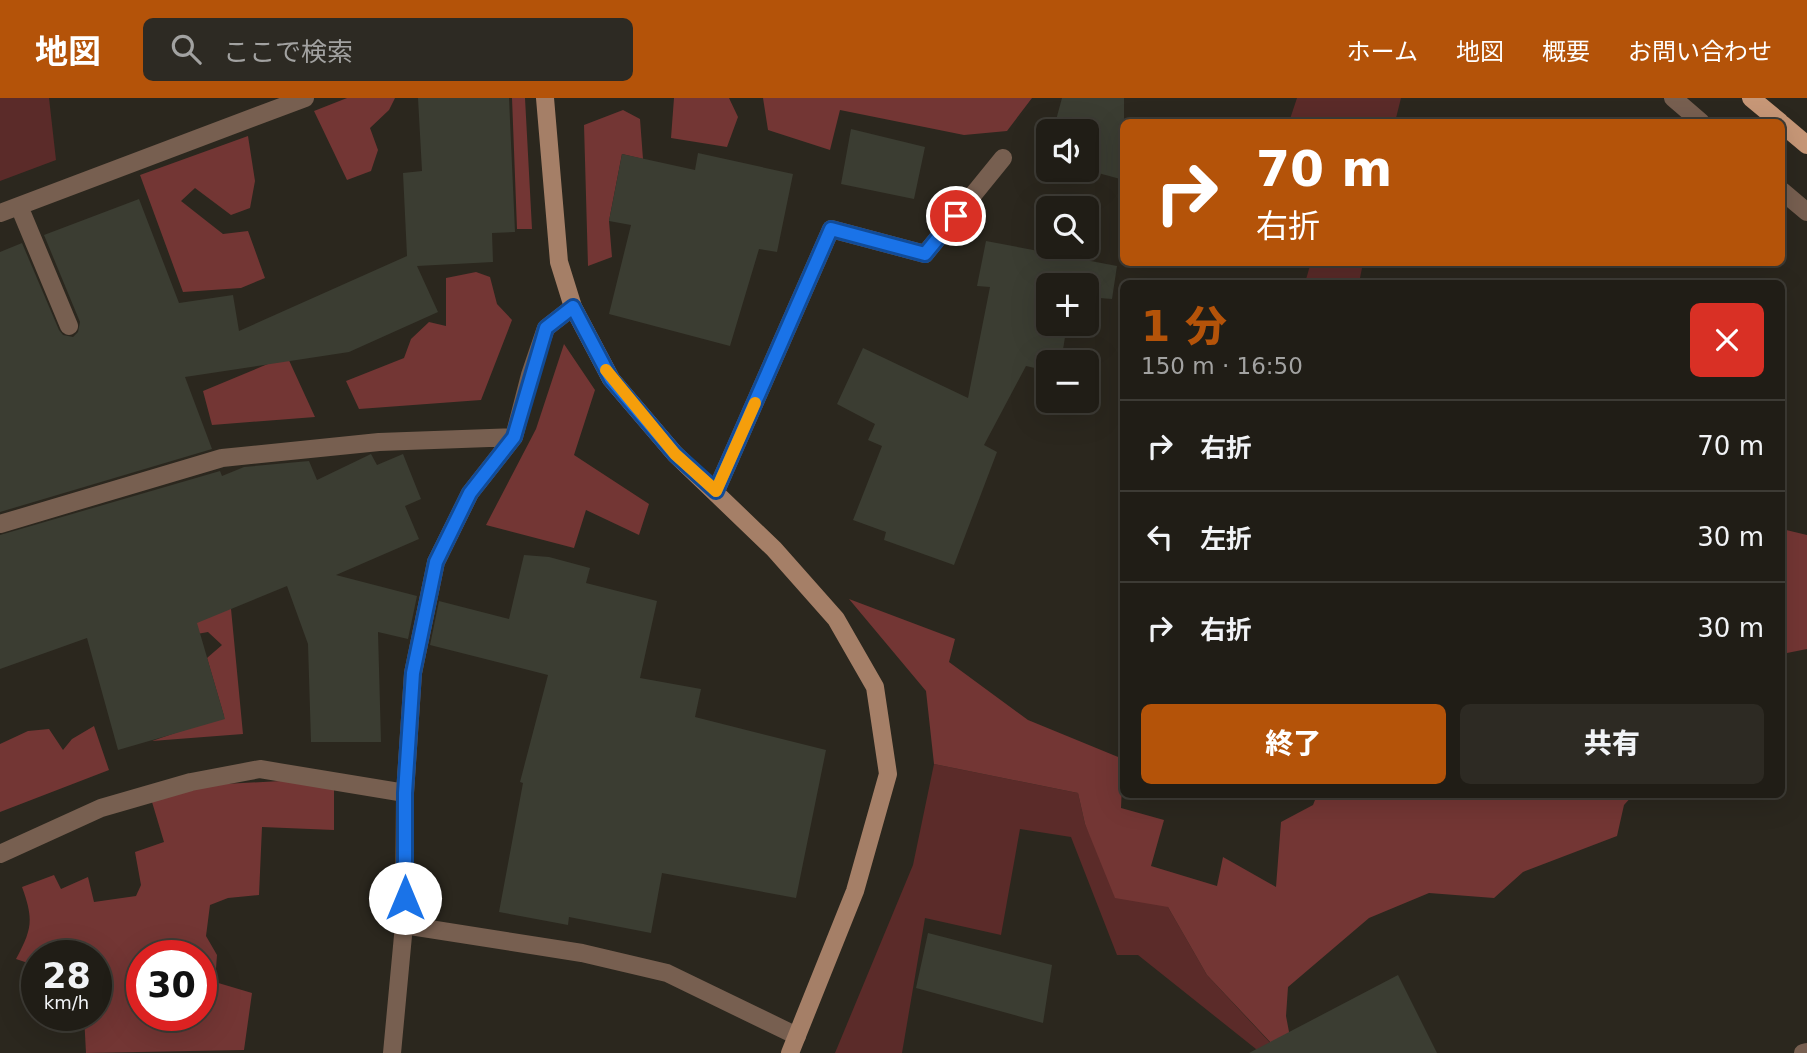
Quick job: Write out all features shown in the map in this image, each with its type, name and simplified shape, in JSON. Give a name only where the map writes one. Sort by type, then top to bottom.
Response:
[{"type":"main road","points":[[1751,98],[1776,119]]},
{"type":"main road","points":[[1785,126],[1807,145]]},
{"type":"street","points":[[0,213],[305,98]]},
{"type":"street","points":[[545,98],[559,262],[573,307],[611,379],[675,454],[775,550],[836,619],[875,687],[888,774],[856,891],[790,1053]]},
{"type":"street","points":[[1673,98],[1698,119]]},
{"type":"street","points":[[716,491],[831,229],[925,254],[1003,159]]},
{"type":"street","points":[[1785,194],[1807,212]]},
{"type":"street","points":[[19,206],[69,326]]},
{"type":"street","points":[[392,1053],[404,925],[405,793],[413,673],[436,562],[470,493],[514,437],[546,328],[573,307]]},
{"type":"street","points":[[0,524],[222,458],[379,442],[514,437]]},
{"type":"street","points":[[0,854],[101,808],[191,782],[260,769],[405,793]]},
{"type":"street","points":[[404,925],[582,954],[667,973],[797,1036]]},
{"type":"shaded area","points":[[0,98],[49,98],[56,160],[0,181]]},
{"type":"shaded area","points":[[347,98],[395,98],[389,110],[370,128],[378,150],[371,171],[347,180],[314,111]]},
{"type":"shaded area","points":[[512,98],[525,98],[532,229],[517,229]]},
{"type":"shaded area","points":[[674,98],[729,98],[738,117],[727,147],[671,138]]},
{"type":"shaded area","points":[[763,98],[1032,98],[1007,131],[964,135],[840,110],[830,150],[768,130]]},
{"type":"shaded area","points":[[1297,98],[1401,98],[1396,119],[1290,119]]},
{"type":"shaded area","points":[[623,110],[640,119],[643,159],[622,154],[609,221],[612,257],[588,266],[584,125]]},
{"type":"shaded area","points":[[248,136],[255,181],[250,208],[231,215],[195,188],[181,201],[223,234],[248,231],[265,278],[241,288],[183,292],[140,175]]},
{"type":"shaded area","points":[[1310,266],[1362,266],[1360,280],[1306,280]]},
{"type":"shaded area","points":[[476,272],[490,277],[497,304],[512,320],[481,400],[359,409],[346,381],[404,358],[411,339],[429,322],[446,326],[446,278]]},
{"type":"shaded area","points":[[564,344],[595,390],[574,455],[649,504],[639,535],[586,510],[574,548],[486,525],[536,429]]},
{"type":"shaded area","points":[[287,356],[315,417],[212,425],[203,391]]},
{"type":"shaded area","points":[[220,494],[243,734],[152,741],[224,716],[207,658],[222,645],[208,632],[186,636]]},
{"type":"shaded area","points":[[1785,530],[1807,535],[1807,649],[1785,653]]},
{"type":"shaded area","points":[[849,599],[955,639],[949,662],[1028,720],[1120,758],[1121,808],[1164,820],[1151,866],[1217,886],[1223,857],[1276,887],[1281,822],[1313,805],[1316,798],[1630,798],[1624,805],[1617,836],[1523,872],[1494,898],[1429,893],[1369,918],[1288,987],[1286,1016],[1293,1053],[1274,1046],[1207,975],[1168,907],[1115,898],[1085,824],[1078,793],[934,764],[926,691]]},
{"type":"shaded area","points":[[94,726],[109,770],[0,812],[0,744],[28,731],[49,729],[63,750],[72,739]]},
{"type":"shaded area","points":[[934,764],[1078,793],[1085,824],[1100,856],[1168,907],[1207,975],[1274,1047],[1261,1053],[1138,955],[1117,955],[1071,837],[1020,829],[1001,935],[925,918],[902,1053],[835,1053],[913,865]]},
{"type":"shaded area","points":[[281,781],[334,789],[334,830],[262,827],[259,895],[228,898],[210,905],[206,936],[208,940],[126,940],[126,1031],[217,1031],[217,983],[252,993],[244,1050],[86,1053],[85,1031],[112,1031],[112,940],[25,940],[30,916],[22,887],[54,875],[61,889],[88,877],[94,902],[136,896],[141,885],[135,852],[164,842],[149,792],[188,786]]},
{"type":"building","points":[[418,98],[509,98],[515,232],[492,233],[493,262],[417,266],[438,312],[349,352],[185,377],[212,449],[0,512],[0,252],[22,243],[59,330],[63,335],[73,337],[78,332],[80,322],[44,235],[139,199],[179,303],[233,295],[239,331],[407,256],[403,173],[422,171]]},
{"type":"building","points":[[1062,98],[1124,98],[1124,119],[1120,119],[1120,179],[1099,173],[1099,119],[1056,119]]},
{"type":"building","points":[[851,129],[925,147],[914,199],[841,184]]},
{"type":"building","points":[[698,153],[793,174],[777,252],[759,249],[730,346],[609,314],[631,225],[609,221],[622,154],[695,170]]},
{"type":"building","points":[[986,241],[1036,251],[1036,259],[1080,259],[1117,266],[1112,299],[1099,298],[1099,273],[1036,273],[1036,336],[1065,336],[1063,350],[1036,350],[1036,368],[1026,366],[984,445],[997,452],[954,565],[884,540],[886,532],[853,520],[882,446],[868,440],[875,424],[837,404],[863,348],[968,398],[990,287],[977,286]]},
{"type":"building","points":[[371,454],[377,465],[403,454],[421,499],[405,506],[419,539],[336,575],[417,596],[408,639],[378,632],[381,742],[311,742],[308,644],[287,586],[197,623],[225,719],[118,750],[87,638],[0,669],[0,535],[220,471],[222,476],[244,467],[309,461],[317,480]]},
{"type":"building","points":[[524,555],[549,557],[590,568],[586,583],[657,601],[640,678],[701,689],[695,717],[826,750],[796,898],[662,873],[651,933],[569,917],[568,925],[499,912],[523,783],[520,782],[548,675],[430,645],[439,601],[509,619]]},
{"type":"building","points":[[928,933],[1052,965],[1043,1023],[916,988]]},
{"type":"building","points":[[1398,975],[1437,1053],[1249,1053]]},
{"type":"slow traffic","points":[[606,370],[675,454],[716,491],[755,403]]},
{"type":"route","points":[[405,898],[405,793],[413,673],[436,562],[470,493],[514,437],[530,375],[546,328],[573,307],[611,379],[675,454],[716,491],[831,229],[925,254],[956,216]]}]
